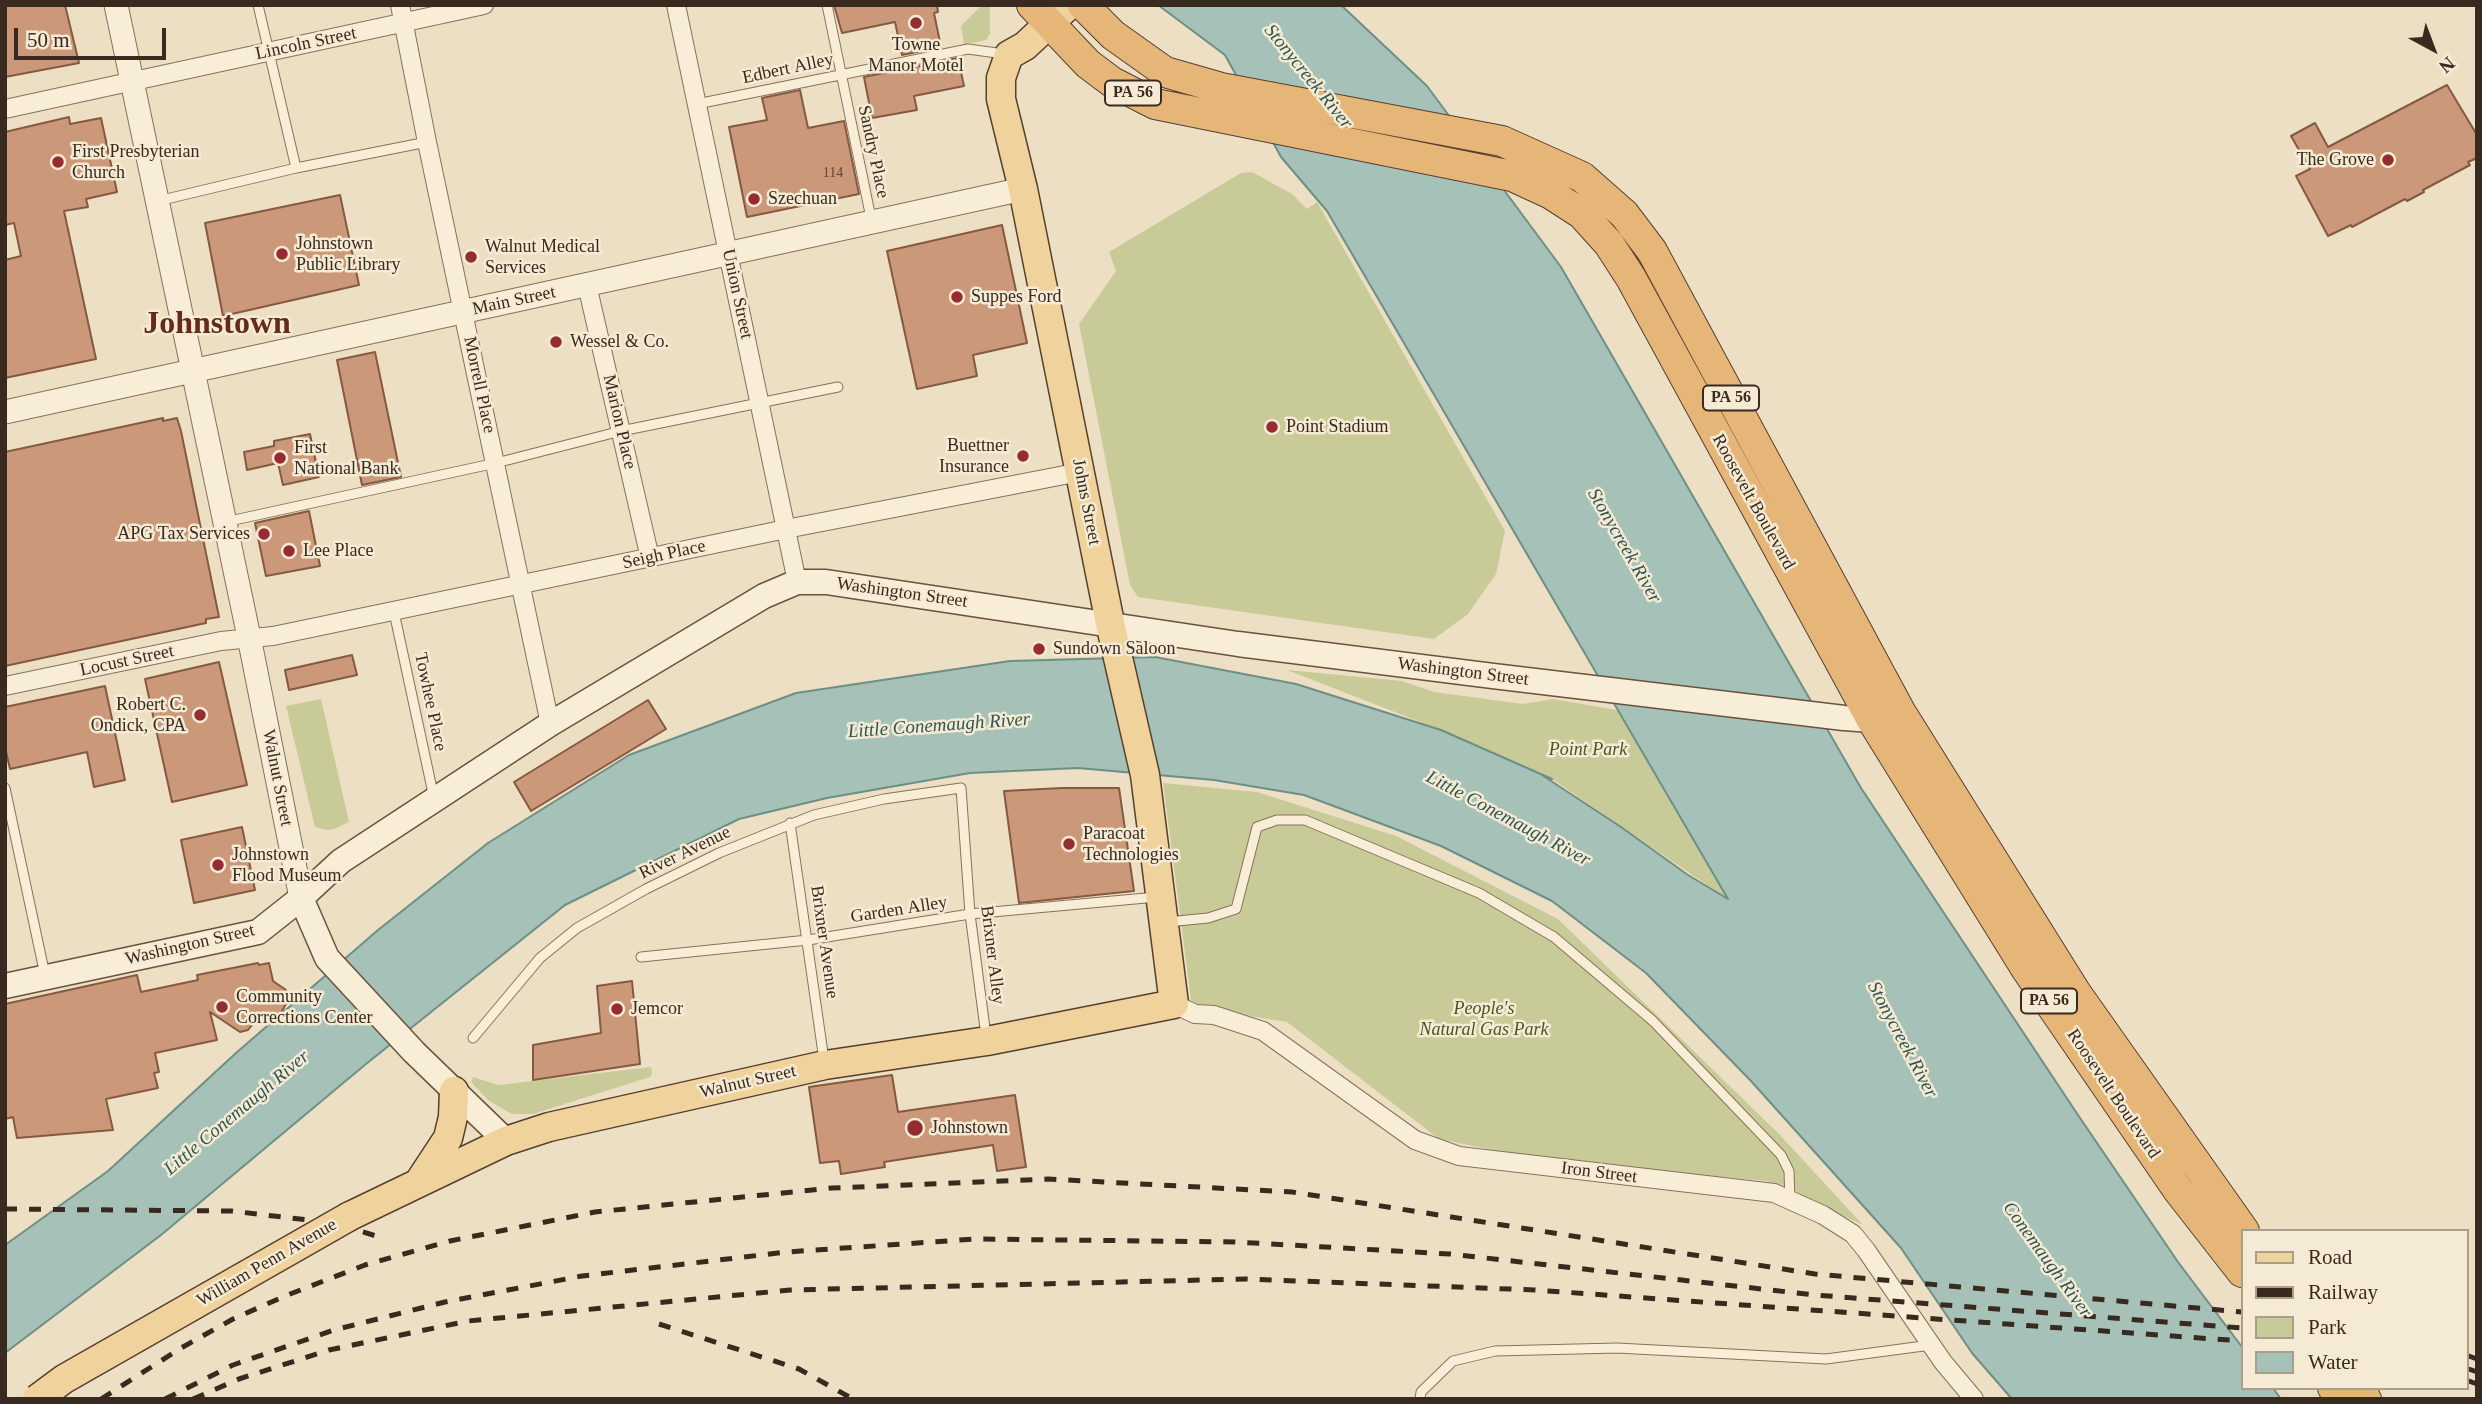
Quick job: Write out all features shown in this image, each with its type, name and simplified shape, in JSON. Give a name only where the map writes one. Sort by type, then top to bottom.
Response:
[{"type":"highway","name":"Roosevelt Boulevard","points":[[1083,5],[1113,35],[1165,72],[1221,88],[1502,141],[1582,177],[1624,214],[1652,251],[1901,713],[2076,993],[2243,1229]]},
{"type":"highway","name":"Roosevelt Boulevard","points":[[1050,11],[1088,64],[1112,82],[1155,104],[1512,176],[1582,214],[1609,244],[1631,278],[1858,719],[2178,1190],[2240,1269]]},
{"type":"main road","points":[[1009,55],[1025,46],[1050,11]]},
{"type":"main road","name":"Johns Street","points":[[1009,55],[1001,78],[1001,99],[1023,190],[1110,623],[1145,775],[1174,1003]]},
{"type":"main road","name":"Washington Street","points":[[5,986],[258,932],[301,898],[341,861],[434,799],[550,724],[764,596],[797,582],[826,582],[1238,644],[1592,688],[1858,719],[1901,713]]},
{"type":"main road","name":"Walnut Street","points":[[301,898],[327,958],[414,1052],[506,1141],[549,1127],[825,1065],[987,1041],[1174,1003]]},
{"type":"main road","points":[[417,1184],[448,1138],[453,1117],[454,1091]]},
{"type":"main road","name":"William Penn Avenue","points":[[37,1399],[64,1379],[350,1216],[506,1141]]},
{"type":"street","name":"Walnut Street","points":[[116,5],[301,898]]},
{"type":"street","name":"Lincoln Street","points":[[5,109],[270,52],[402,14],[484,5]]},
{"type":"street","name":"Union Street","points":[[676,5],[797,582]]},
{"type":"street","name":"Morrell Place","points":[[402,14],[550,724]]},
{"type":"street","name":"Main Street","points":[[5,412],[1023,190]]},
{"type":"street","name":"Marion Place","points":[[587,285],[650,558]]},
{"type":"street","name":"Seigh Place","points":[[249,638],[273,636],[394,612],[786,529],[1080,471]]},
{"type":"street","name":"Locust Street","points":[[5,686],[221,641],[249,638]]},
{"type":"street","name":"Iron Street","points":[[1174,1003],[1195,1014],[1214,1015],[1263,1031],[1415,1140],[1459,1156],[1774,1193],[1823,1215],[1853,1234],[1931,1345],[1974,1399]]},
{"type":"lane","points":[[258,5],[296,169]]},
{"type":"lane","name":"Sandry Place","points":[[827,5],[872,223]]},
{"type":"lane","name":"Edbert Alley","points":[[697,104],[968,49],[1009,55]]},
{"type":"lane","points":[[158,201],[427,142]]},
{"type":"lane","points":[[225,522],[496,463],[621,431],[838,387]]},
{"type":"lane","name":"Towhee Place","points":[[394,612],[434,799]]},
{"type":"lane","points":[[5,788],[45,977]]},
{"type":"lane","name":"River Avenue","points":[[472,1038],[540,958],[577,928],[646,889],[708,858],[814,815],[884,799],[961,788]]},
{"type":"lane","name":"Brixner Alley","points":[[961,788],[970,914],[987,1041]]},
{"type":"lane","name":"Garden Alley","points":[[641,957],[808,940],[970,914],[1163,909],[1208,918],[1236,909],[1257,828],[1277,820],[1306,820],[1479,893],[1554,937],[1653,1021],[1781,1155],[1789,1171],[1790,1201]]},
{"type":"lane","name":"Brixner Avenue","points":[[790,823],[825,1065]]},
{"type":"lane","points":[[1420,1399],[1421,1392],[1453,1361],[1495,1351],[1618,1349],[1826,1360],[1931,1345]]},
{"type":"green space","points":[[982,5],[990,5],[990,34],[986,40],[964,45],[961,26]]},
{"type":"green space","name":"Point Stadium","points":[[1252,172],[1292,194],[1307,209],[1317,202],[1505,531],[1496,574],[1468,614],[1434,639],[1138,597],[1130,585],[1079,324],[1116,271],[1109,252],[1241,173]]},
{"type":"green space","name":"Point Park","points":[[1287,670],[1402,681],[1434,692],[1523,704],[1553,699],[1617,710],[1729,900],[1552,779],[1441,730]]},
{"type":"green space","points":[[321,699],[349,822],[325,830],[315,827],[286,706]]},
{"type":"green space","name":"People's Natural Gas Park","points":[[1163,783],[1257,792],[1396,836],[1558,919],[1779,1134],[1863,1225],[1767,1181],[1552,1162],[1439,1139],[1287,1022],[1192,1007]]},
{"type":"green space","points":[[651,1067],[650,1077],[533,1114],[512,1114],[488,1100],[471,1082],[473,1077],[498,1085]]},
{"type":"water","points":[[1158,5],[1341,5],[1427,86],[1561,267],[1861,788],[2178,1262],[2240,1344],[2240,1390],[2274,1390],[2281,1399],[2012,1399],[1972,1353],[1901,1248],[1751,1081],[1646,973],[1552,901],[1441,846],[1304,795],[1214,780],[1078,768],[970,773],[827,798],[739,819],[565,905],[366,1064],[161,1235],[5,1353],[5,1245],[108,1171],[236,1053],[378,930],[488,843],[629,755],[796,693],[1010,661],[1155,657],[1296,684],[1441,730],[1552,779],[1542,775],[1688,875],[1728,899],[1327,211],[1281,157],[1225,55]]},
{"type":"building","points":[[5,5],[65,5],[79,63],[5,77]]},
{"type":"building","points":[[834,5],[937,5],[938,12],[934,13],[941,47],[902,55],[895,22],[842,33]]},
{"type":"building","points":[[958,58],[964,86],[914,96],[917,110],[872,118],[864,77]]},
{"type":"building","name":"The Grove","points":[[2447,85],[2477,135],[2477,158],[2468,162],[2470,165],[2407,201],[2405,199],[2352,227],[2351,225],[2328,236],[2296,176],[2310,169],[2291,136],[2315,123],[2328,147]]},
{"type":"building","points":[[800,90],[808,128],[844,121],[859,194],[747,217],[729,127],[767,120],[762,98]]},
{"type":"building","points":[[69,117],[70,124],[101,118],[117,192],[86,199],[88,207],[64,211],[96,359],[5,378],[5,260],[21,256],[14,223],[5,225],[5,132]]},
{"type":"building","name":"Johnstown Public Library","points":[[340,195],[359,285],[223,316],[205,223]]},
{"type":"building","name":"Suppes Ford","points":[[1002,225],[1027,343],[973,355],[977,376],[917,389],[887,251]]},
{"type":"building","points":[[375,352],[401,477],[362,485],[337,360]]},
{"type":"building","points":[[163,418],[163,421],[177,418],[181,431],[219,617],[206,619],[206,623],[5,666],[5,452]]},
{"type":"building","name":"First National Bank","points":[[310,434],[319,477],[283,485],[278,463],[247,470],[244,452],[274,446],[274,441]]},
{"type":"building","name":"Lee Place","points":[[309,511],[320,566],[266,576],[255,523]]},
{"type":"building","points":[[352,655],[357,675],[289,690],[285,670]]},
{"type":"building","points":[[219,662],[247,785],[172,802],[145,679]]},
{"type":"building","points":[[105,686],[125,780],[94,787],[87,752],[10,769],[5,747],[5,707]]},
{"type":"building","points":[[648,700],[666,729],[531,811],[514,782]]},
{"type":"building","name":"Paracoat Technologies","points":[[1119,788],[1134,891],[1019,903],[1004,791]]},
{"type":"building","name":"Johnstown Flood Museum","points":[[242,827],[255,890],[194,903],[181,840]]},
{"type":"building","points":[[269,963],[273,981],[286,990],[288,1000],[281,1013],[256,1020],[248,1030],[240,1032],[210,1012],[217,1040],[155,1053],[159,1072],[154,1073],[158,1088],[106,1099],[113,1130],[17,1138],[13,1117],[5,1119],[5,1004],[137,975],[141,992],[198,980],[197,975]]},
{"type":"building","name":"Jemcor","points":[[632,981],[640,1064],[533,1080],[533,1045],[601,1033],[597,986]]},
{"type":"building","name":"Johnstown","points":[[892,1075],[898,1112],[1015,1095],[1026,1167],[997,1171],[993,1145],[884,1162],[885,1167],[841,1174],[839,1161],[820,1163],[809,1087]]},
{"type":"railway","points":[[101,1399],[181,1348],[233,1319],[365,1265],[450,1241],[595,1212],[832,1188],[1048,1179],[1292,1192],[1815,1274],[2240,1312]]},
{"type":"railway","points":[[5,1209],[231,1211],[334,1223],[376,1236]]},
{"type":"railway","points":[[165,1399],[233,1365],[334,1330],[445,1302],[582,1276],[787,1252],[975,1239],[1235,1242],[1450,1254],[1815,1295],[2240,1328]]},
{"type":"railway","points":[[193,1399],[239,1379],[329,1350],[468,1321],[790,1290],[1246,1279],[1535,1290],[2240,1341]]},
{"type":"railway","points":[[659,1324],[799,1369],[853,1399]]},
{"type":"railway","points":[[2468,1356],[2477,1359]]},
{"type":"railway","points":[[2468,1369],[2477,1372]]},
{"type":"railway","points":[[2468,1381],[2477,1384]]},
{"type":"place","name":"Towne Manor Motel","points":[[916,23]]},
{"type":"place","name":"The Grove","points":[[2388,160]]},
{"type":"place","name":"First Presbyterian Church","points":[[58,162]]},
{"type":"place","name":"Szechuan","points":[[754,199]]},
{"type":"place","name":"Johnstown Public Library","points":[[282,254]]},
{"type":"place","name":"Walnut Medical Services","points":[[471,257]]},
{"type":"place","name":"Suppes Ford","points":[[957,297]]},
{"type":"place","name":"Wessel & Co.","points":[[556,342]]},
{"type":"place","name":"Point Stadium","points":[[1272,427]]},
{"type":"place","name":"Buettner Insurance","points":[[1023,456]]},
{"type":"place","name":"First National Bank","points":[[280,458]]},
{"type":"place","name":"APG Tax Services","points":[[264,534]]},
{"type":"place","name":"Lee Place","points":[[289,551]]},
{"type":"place","name":"Sundown Saloon","points":[[1039,649]]},
{"type":"place","name":"Robert C. Ondick, CPA","points":[[200,715]]},
{"type":"place","name":"Paracoat Technologies","points":[[1069,844]]},
{"type":"place","name":"Johnstown Flood Museum","points":[[218,865]]},
{"type":"place","name":"Community Corrections Center","points":[[222,1007]]},
{"type":"place","name":"Jemcor","points":[[617,1009]]},
{"type":"place","name":"Johnstown","points":[[915,1128]]},
{"type":"district","name":"Johnstown","points":[[217,325]]},
{"type":"water label","name":"Stonycreek River","points":[[1308,77]]},
{"type":"water label","name":"Stonycreek River","points":[[1624,546]]},
{"type":"water label","name":"Little Conemaugh River","points":[[939,726]]},
{"type":"water label","name":"Little Conemaugh River","points":[[1508,819]]},
{"type":"water label","name":"Stonycreek River","points":[[1902,1040]]},
{"type":"water label","name":"Little Conemaugh River","points":[[237,1113]]},
{"type":"water label","name":"Conemaugh River","points":[[2047,1260]]}]
